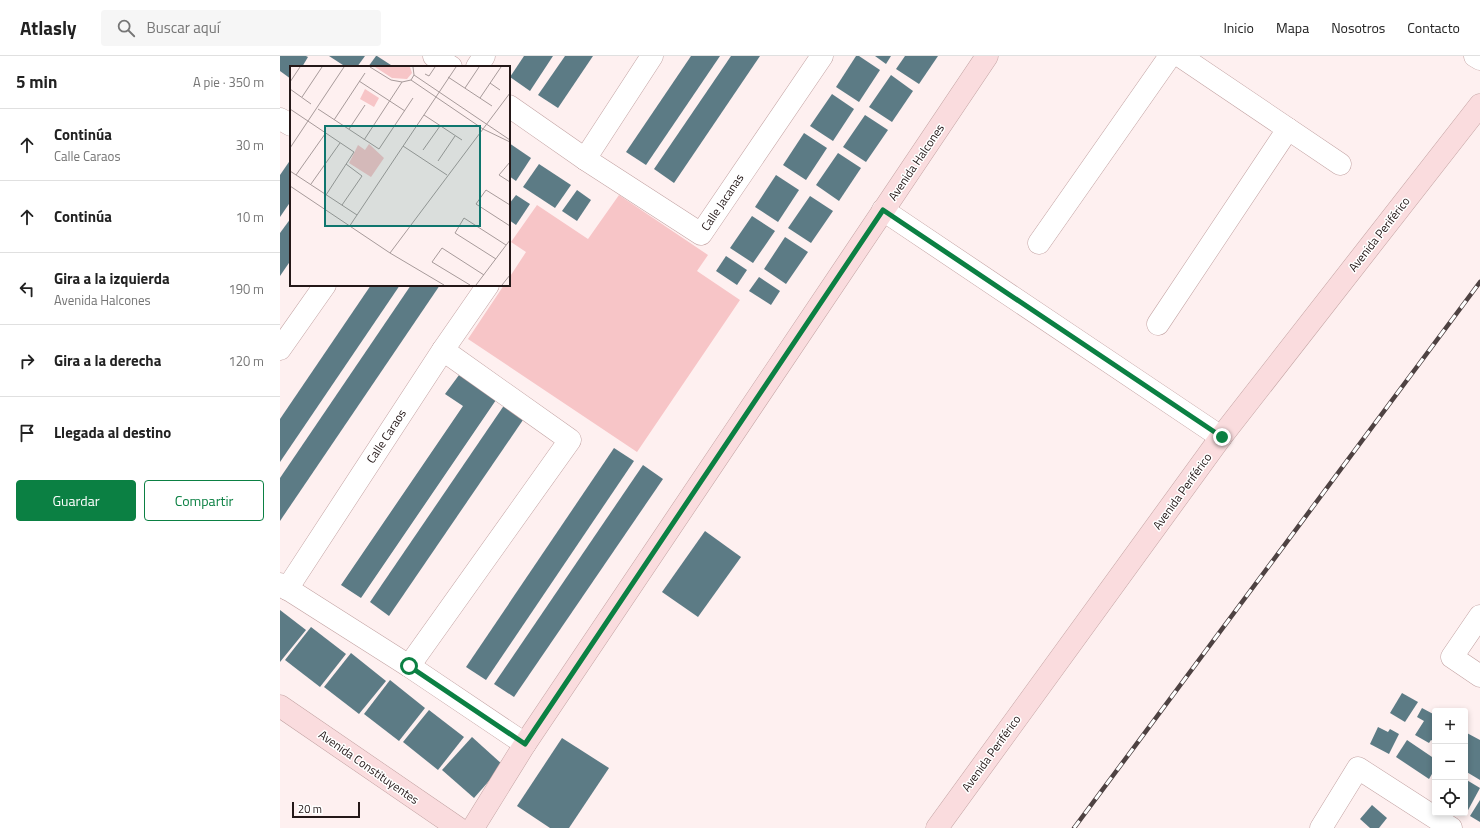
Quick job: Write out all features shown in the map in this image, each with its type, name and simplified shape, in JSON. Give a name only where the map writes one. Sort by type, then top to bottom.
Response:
[{"type":"main road","name":"Avenida Halcones","points":[[473,828],[525,744],[987,56]]},
{"type":"main road","name":"Avenida Periférico","points":[[937,828],[1222,437],[1480,105]]},
{"type":"main road","name":"Avenida Constituyentes","points":[[280,706],[458,828]]},
{"type":"street","points":[[434,56],[449,66]]},
{"type":"street","points":[[478,66],[484,56]]},
{"type":"street","points":[[585,159],[652,56]]},
{"type":"street","name":"Calle Jacanas","points":[[510,107],[585,159],[701,234],[822,56]]},
{"type":"street","points":[[1039,243],[1170,56]]},
{"type":"street","points":[[1180,56],[1340,164]]},
{"type":"street","points":[[1475,56],[1480,59]]},
{"type":"street","points":[[280,119],[290,124]]},
{"type":"street","points":[[1158,324],[1288,128]]},
{"type":"street","points":[[883,210],[1222,437]]},
{"type":"street","points":[[280,349],[324,286]]},
{"type":"street","name":"Calle Caraos","points":[[487,286],[283,586],[409,666],[525,744]]},
{"type":"street","points":[[409,666],[570,440],[443,350]]},
{"type":"street","points":[[1480,616],[1452,658],[1480,676]]},
{"type":"street","points":[[1321,828],[1358,768],[1451,828]]},
{"type":"shaded area","points":[[619,195],[708,255],[697,271],[740,300],[637,452],[468,339],[503,286],[510,286],[510,276],[526,252],[511,242],[537,205],[588,239]]},
{"type":"building","points":[[280,56],[308,57],[303,66],[290,66],[290,78],[280,71]]},
{"type":"building","points":[[329,56],[365,56],[358,66],[344,66]]},
{"type":"building","points":[[377,56],[392,66],[369,66]]},
{"type":"building","points":[[524,56],[553,56],[530,91],[510,77]]},
{"type":"building","points":[[565,56],[593,56],[558,108],[538,95]]},
{"type":"building","points":[[691,56],[720,56],[646,165],[626,152]]},
{"type":"building","points":[[731,56],[760,56],[674,183],[654,169]]},
{"type":"building","points":[[856,56],[859,56],[880,70],[859,102],[836,87]]},
{"type":"building","points":[[875,56],[891,56],[886,64]]},
{"type":"building","points":[[905,56],[938,56],[919,84],[896,69]]},
{"type":"building","points":[[891,75],[913,91],[892,122],[869,107]]},
{"type":"building","points":[[832,94],[854,109],[833,141],[810,126]]},
{"type":"building","points":[[865,115],[888,130],[866,162],[843,147]]},
{"type":"building","points":[[804,133],[827,148],[806,180],[783,165]]},
{"type":"building","points":[[510,144],[531,158],[516,181],[510,177]]},
{"type":"building","points":[[838,153],[861,168],[839,201],[816,185]]},
{"type":"building","points":[[290,160],[290,202],[280,217],[280,175]]},
{"type":"building","points":[[539,164],[571,185],[555,208],[523,187]]},
{"type":"building","points":[[776,175],[799,190],[778,222],[755,207]]},
{"type":"building","points":[[577,190],[591,200],[577,221],[562,211]]},
{"type":"building","points":[[516,195],[530,204],[516,225],[510,221],[510,203]]},
{"type":"building","points":[[810,196],[833,211],[811,243],[788,228]]},
{"type":"building","points":[[752,216],[775,231],[753,263],[730,248]]},
{"type":"building","points":[[290,219],[290,261],[280,276],[280,233]]},
{"type":"building","points":[[785,237],[808,252],[786,284],[764,269]]},
{"type":"building","points":[[726,256],[747,270],[737,285],[716,271]]},
{"type":"building","points":[[759,277],[780,291],[771,305],[749,291]]},
{"type":"building","points":[[370,286],[399,286],[280,462],[280,419]]},
{"type":"building","points":[[410,286],[439,286],[280,521],[280,478]]},
{"type":"building","points":[[459,375],[496,400],[361,598],[341,585],[463,406],[445,394]]},
{"type":"building","points":[[505,404],[525,417],[389,616],[370,602]]},
{"type":"building","points":[[614,448],[634,461],[486,680],[466,667]]},
{"type":"building","points":[[643,465],[663,479],[514,697],[494,684]]},
{"type":"building","points":[[705,531],[741,557],[698,617],[662,592]]},
{"type":"building","points":[[280,610],[306,630],[280,662]]},
{"type":"building","points":[[311,627],[346,654],[320,687],[285,660]]},
{"type":"building","points":[[351,653],[386,681],[359,714],[324,687]]},
{"type":"building","points":[[390,680],[425,708],[399,741],[364,714]]},
{"type":"building","points":[[1402,693],[1418,702],[1405,722],[1390,713]]},
{"type":"building","points":[[1422,708],[1432,713],[1432,740],[1429,743],[1415,735],[1424,721],[1417,717]]},
{"type":"building","points":[[429,710],[464,737],[438,770],[403,742]]},
{"type":"building","points":[[1378,727],[1388,732],[1390,729],[1399,734],[1389,754],[1370,744]]},
{"type":"building","points":[[1468,734],[1480,740],[1480,780],[1468,773]]},
{"type":"building","points":[[472,737],[503,765],[474,798],[442,770]]},
{"type":"building","points":[[562,738],[609,768],[569,828],[550,828],[517,806]]},
{"type":"building","points":[[1407,740],[1432,757],[1432,774],[1429,779],[1396,757]]},
{"type":"building","points":[[1468,781],[1480,788],[1468,810]]},
{"type":"building","points":[[1480,800],[1480,822],[1470,816]]},
{"type":"building","points":[[1372,805],[1387,818],[1379,828],[1370,828],[1360,819]]},
{"type":"railway","points":[[1074,828],[1480,282]]},
{"type":"route","points":[[409,666],[525,744],[883,210],[1222,437]]}]
